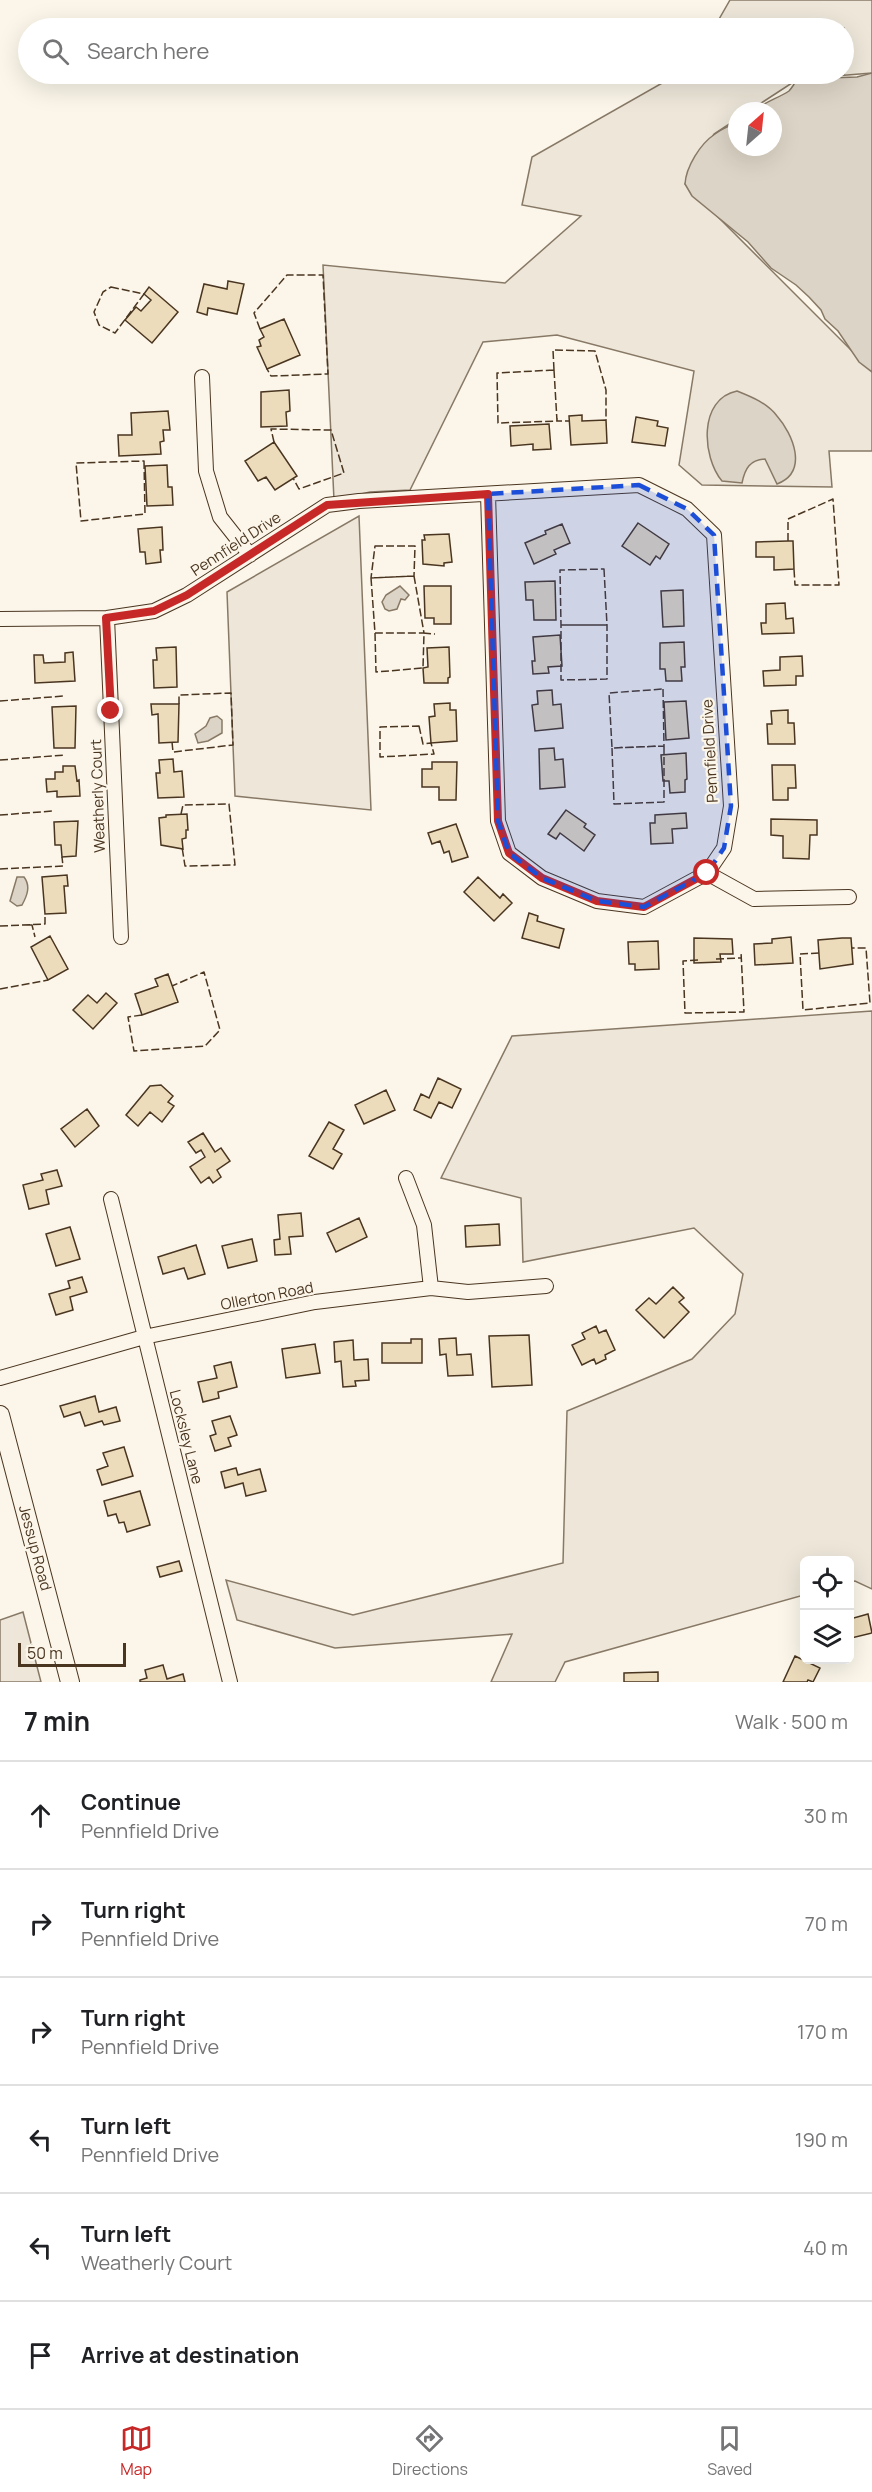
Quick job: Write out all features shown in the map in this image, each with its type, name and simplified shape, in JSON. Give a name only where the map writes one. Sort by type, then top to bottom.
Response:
[{"type":"street","points":[[202,377],[206,471],[220,517],[250,555]]},
{"type":"street","name":"Pennfield Drive","points":[[0,619],[106,618],[154,611],[187,595],[327,505],[488,494],[639,485],[687,508],[714,535],[730,806],[724,848],[707,873],[644,907],[597,901],[542,878],[509,853],[498,821],[488,494]]},
{"type":"street","name":"Weatherly Court","points":[[106,618],[121,937]]},
{"type":"street","points":[[707,873],[754,899],[849,897]]},
{"type":"street","points":[[406,1178],[424,1225],[431,1288]]},
{"type":"street","name":"Locksley Lane","points":[[111,1199],[230,1682]]},
{"type":"street","name":"Ollerton Road","points":[[0,1378],[144,1337],[315,1302],[431,1288],[468,1292],[546,1286]]},
{"type":"street","name":"Jessup Road","points":[[0,1414],[70,1682]]},
{"type":"highlighted area","points":[[639,485],[687,509],[714,535],[731,806],[724,848],[707,873],[644,907],[597,901],[542,878],[509,853],[498,821],[488,494]]},
{"type":"shaded area","points":[[730,0],[872,0],[872,73],[854,74],[854,18],[720,18]]},
{"type":"shaded area","points":[[872,73],[872,372],[859,362],[838,331],[825,319],[821,310],[809,297],[771,268],[748,242],[692,196],[685,184],[691,163],[699,150],[709,138],[728,126],[728,156],[782,156],[782,102],[769,102],[789,91],[794,84],[854,84],[854,77]]},
{"type":"shaded area","points":[[660,84],[790,84],[763,102],[728,102],[728,125],[714,134],[685,184],[872,371],[872,451],[829,451],[832,487],[702,485],[679,465],[694,371],[557,335],[483,342],[410,490],[370,492],[334,500],[323,265],[505,283],[581,216],[522,205],[532,157]]},
{"type":"shaded area","points":[[737,391],[769,407],[783,424],[792,442],[795,452],[793,471],[777,484],[765,459],[749,466],[742,483],[722,481],[715,471],[708,444],[707,430],[710,417],[715,405],[724,396]]},
{"type":"shaded area","points":[[359,516],[371,810],[235,796],[227,592]]},
{"type":"shaded area","points":[[400,586],[409,595],[405,600],[401,599],[397,609],[389,611],[385,609],[382,602],[386,595]]},
{"type":"shaded area","points":[[217,716],[222,720],[222,733],[208,741],[198,743],[195,734],[206,726],[210,718]]},
{"type":"shaded area","points":[[17,877],[24,877],[28,887],[22,905],[17,906],[10,901]]},
{"type":"shaded area","points":[[872,1011],[872,1589],[854,1581],[854,1556],[800,1556],[800,1596],[565,1662],[555,1682],[491,1682],[512,1634],[335,1648],[237,1620],[226,1580],[353,1615],[563,1563],[567,1411],[692,1359],[735,1314],[743,1274],[694,1228],[523,1262],[521,1198],[441,1178],[512,1036]]},
{"type":"shaded area","points":[[23,1612],[41,1682],[0,1682],[0,1620]]},
{"type":"building","points":[[228,281],[244,284],[237,314],[208,308],[207,315],[197,312],[204,284],[227,289]]},
{"type":"building","points":[[149,287],[178,312],[152,343],[125,320],[136,307],[141,311],[151,300],[144,294]]},
{"type":"building","points":[[284,319],[300,355],[267,369],[257,347],[261,346],[259,340],[264,337],[260,329]]},
{"type":"building","points":[[289,390],[290,411],[286,412],[287,426],[261,427],[261,392]]},
{"type":"building","points":[[168,411],[170,430],[163,430],[164,441],[160,442],[161,454],[119,456],[118,435],[132,435],[131,413]]},
{"type":"building","points":[[582,415],[582,421],[606,420],[607,443],[571,445],[569,416]]},
{"type":"building","points":[[636,417],[658,421],[657,426],[668,428],[665,446],[632,442]]},
{"type":"building","points":[[549,424],[551,449],[533,450],[533,444],[511,446],[510,426]]},
{"type":"building","points":[[274,442],[297,476],[275,490],[266,477],[258,481],[245,461]]},
{"type":"building","points":[[167,465],[168,487],[172,487],[173,505],[147,506],[145,466]]},
{"type":"building","points":[[638,523],[669,544],[660,559],[656,556],[650,565],[622,546]]},
{"type":"building","points":[[562,524],[570,543],[554,550],[556,554],[534,564],[525,543]]},
{"type":"building","points":[[162,527],[161,562],[146,564],[145,552],[140,552],[138,529]]},
{"type":"building","points":[[449,534],[452,562],[444,563],[444,566],[423,564],[422,540],[425,540],[424,535]]},
{"type":"building","points":[[793,541],[794,569],[774,570],[774,557],[756,557],[756,542]]},
{"type":"building","points":[[555,581],[556,620],[534,620],[533,600],[526,600],[525,582]]},
{"type":"building","points":[[424,586],[451,586],[451,624],[434,624],[434,618],[425,618]]},
{"type":"building","points":[[683,590],[684,626],[663,627],[661,591]]},
{"type":"building","points":[[785,603],[786,619],[793,618],[794,633],[762,634],[761,623],[766,623],[766,604]]},
{"type":"building","points":[[560,635],[562,666],[548,667],[549,673],[533,674],[532,661],[535,661],[533,637]]},
{"type":"building","points":[[684,642],[685,667],[681,667],[682,681],[666,681],[665,669],[660,669],[660,643]]},
{"type":"building","points":[[176,647],[177,687],[154,688],[153,660],[157,660],[156,648]]},
{"type":"building","points":[[449,647],[450,677],[448,683],[424,683],[423,668],[428,667],[427,648]]},
{"type":"building","points":[[73,652],[75,681],[35,683],[34,655],[43,655],[44,663],[65,662],[65,653]]},
{"type":"building","points":[[802,656],[803,676],[796,676],[796,685],[764,686],[763,671],[780,670],[780,657]]},
{"type":"building","points":[[552,690],[553,705],[561,704],[563,728],[535,731],[532,705],[538,704],[537,691]]},
{"type":"building","points":[[686,701],[689,738],[666,740],[664,702]]},
{"type":"building","points":[[450,703],[450,710],[456,710],[457,741],[431,743],[429,717],[435,716],[434,704]]},
{"type":"building","points":[[151,704],[179,704],[178,742],[159,743],[158,714],[152,715]]},
{"type":"building","points":[[76,706],[75,748],[54,748],[52,707]]},
{"type":"building","points":[[788,710],[788,723],[794,723],[795,744],[768,744],[767,724],[772,724],[771,711]]},
{"type":"building","points":[[554,748],[555,760],[563,759],[565,787],[540,789],[539,749]]},
{"type":"building","points":[[686,753],[685,792],[670,793],[669,781],[663,781],[661,755]]},
{"type":"building","points":[[173,759],[174,772],[182,771],[184,797],[158,798],[156,773],[160,773],[159,760]]},
{"type":"building","points":[[432,762],[457,762],[456,800],[439,800],[439,787],[422,787],[422,769],[432,769]]},
{"type":"building","points":[[772,765],[795,765],[796,788],[788,788],[788,800],[773,800]]},
{"type":"building","points":[[63,766],[75,766],[80,796],[57,797],[57,791],[47,792],[46,779],[55,779],[55,772],[63,772]]},
{"type":"building","points":[[566,810],[586,824],[584,827],[595,835],[584,851],[560,833],[556,839],[548,834]]},
{"type":"building","points":[[686,813],[687,828],[672,829],[673,843],[651,844],[650,823],[655,823],[655,815]]},
{"type":"building","points":[[187,814],[188,830],[186,830],[186,838],[182,839],[183,849],[161,845],[159,818],[166,817],[166,815]]},
{"type":"building","points":[[771,819],[817,820],[817,835],[810,835],[809,859],[783,858],[783,836],[771,835]]},
{"type":"building","points":[[78,821],[76,856],[62,857],[61,845],[55,845],[54,822]]},
{"type":"building","points":[[456,824],[468,857],[452,862],[449,851],[444,853],[440,841],[432,844],[428,833]]},
{"type":"building","points":[[67,875],[68,886],[64,886],[66,913],[45,914],[42,877]]},
{"type":"building","points":[[478,877],[500,898],[503,894],[512,903],[494,921],[464,892]]},
{"type":"building","points":[[529,913],[538,916],[537,921],[564,929],[559,948],[522,938]]},
{"type":"building","points":[[50,936],[68,969],[48,980],[31,947]]},
{"type":"building","points":[[791,937],[793,963],[755,965],[754,944],[772,943],[772,939]]},
{"type":"building","points":[[694,938],[732,939],[733,954],[720,954],[721,962],[694,963]]},
{"type":"building","points":[[851,938],[853,964],[820,969],[818,940]]},
{"type":"building","points":[[658,941],[659,969],[635,970],[635,964],[629,964],[628,942]]},
{"type":"building","points":[[168,974],[178,1002],[142,1015],[135,994],[158,986],[155,979]]},
{"type":"building","points":[[106,993],[117,1003],[93,1029],[73,1010],[88,995],[97,1003]]},
{"type":"building","points":[[438,1078],[461,1089],[452,1108],[439,1102],[431,1118],[414,1110],[421,1094],[429,1098]]},
{"type":"building","points":[[161,1085],[173,1096],[168,1102],[174,1106],[162,1122],[150,1112],[138,1126],[126,1115],[150,1086]]},
{"type":"building","points":[[386,1090],[395,1110],[364,1124],[355,1105]]},
{"type":"building","points":[[87,1109],[99,1126],[75,1147],[61,1129]]},
{"type":"building","points":[[329,1122],[344,1130],[333,1149],[342,1154],[333,1169],[309,1156]]},
{"type":"building","points":[[203,1133],[215,1152],[221,1148],[230,1161],[217,1170],[221,1177],[213,1183],[209,1177],[201,1183],[190,1167],[205,1157],[201,1150],[196,1153],[188,1142]]},
{"type":"building","points":[[57,1170],[62,1186],[46,1190],[49,1204],[29,1209],[23,1185],[43,1180],[41,1174]]},
{"type":"building","points":[[301,1213],[303,1236],[289,1237],[291,1254],[275,1255],[274,1240],[280,1239],[278,1215]]},
{"type":"building","points":[[359,1218],[367,1237],[336,1252],[327,1233]]},
{"type":"building","points":[[499,1224],[500,1245],[466,1247],[465,1226]]},
{"type":"building","points":[[70,1227],[80,1259],[56,1266],[46,1234]]},
{"type":"building","points":[[252,1239],[257,1261],[228,1268],[222,1246]]},
{"type":"building","points":[[196,1245],[205,1274],[188,1279],[184,1268],[163,1274],[158,1257]]},
{"type":"building","points":[[82,1277],[87,1292],[70,1297],[73,1310],[56,1315],[49,1294],[70,1288],[68,1281]]},
{"type":"building","points":[[673,1287],[684,1298],[679,1302],[689,1312],[664,1338],[636,1310],[649,1298],[656,1304]]},
{"type":"building","points":[[596,1326],[599,1333],[606,1330],[615,1350],[605,1355],[606,1359],[596,1364],[594,1359],[582,1365],[572,1345],[585,1339],[582,1333]]},
{"type":"building","points":[[529,1335],[532,1385],[492,1387],[489,1336]]},
{"type":"building","points":[[456,1338],[457,1355],[471,1354],[473,1375],[448,1376],[446,1354],[440,1355],[439,1339]]},
{"type":"building","points":[[411,1339],[422,1339],[422,1363],[382,1363],[382,1343],[411,1343]]},
{"type":"building","points":[[353,1340],[354,1360],[368,1359],[369,1380],[355,1381],[356,1386],[343,1387],[341,1361],[335,1362],[334,1342]]},
{"type":"building","points":[[315,1344],[320,1373],[286,1378],[282,1349]]},
{"type":"building","points":[[231,1362],[237,1387],[218,1392],[219,1398],[203,1402],[198,1382],[217,1378],[214,1366]]},
{"type":"building","points":[[95,1396],[99,1412],[116,1407],[120,1421],[104,1425],[102,1421],[85,1426],[80,1412],[64,1417],[60,1406]]},
{"type":"building","points":[[230,1416],[237,1435],[228,1438],[231,1446],[215,1451],[210,1436],[216,1434],[212,1421]]},
{"type":"building","points":[[124,1447],[133,1476],[102,1485],[97,1470],[108,1466],[103,1453]]},
{"type":"building","points":[[236,1468],[238,1475],[260,1469],[266,1491],[246,1496],[243,1483],[225,1488],[221,1472]]},
{"type":"building","points":[[140,1491],[150,1525],[127,1532],[124,1522],[119,1523],[116,1514],[108,1516],[104,1501]]},
{"type":"building","points":[[179,1561],[182,1571],[160,1577],[157,1567]]},
{"type":"building","points":[[868,1614],[872,1633],[854,1637],[854,1618]]},
{"type":"building","points":[[795,1656],[800,1658],[800,1664],[812,1664],[820,1668],[813,1682],[808,1680],[807,1682],[783,1682]]},
{"type":"building","points":[[163,1665],[167,1679],[183,1674],[185,1682],[140,1682],[147,1678],[145,1670]]},
{"type":"building","points":[[658,1672],[658,1682],[624,1682],[624,1673]]},
{"type":"fence","points":[[260,329],[254,313],[287,275],[323,275],[328,374],[271,376],[267,369]]},
{"type":"fence","points":[[111,287],[144,294],[115,333],[99,325],[94,312],[103,292],[111,287]]},
{"type":"fence","points":[[554,370],[553,350],[595,351],[606,390],[606,420]]},
{"type":"fence","points":[[554,370],[557,421],[498,423],[497,373],[554,370]]},
{"type":"fence","points":[[557,418],[557,421],[569,421]]},
{"type":"fence","points":[[274,442],[271,429],[331,430],[344,473],[299,489],[293,478]]},
{"type":"fence","points":[[144,461],[145,514],[81,521],[76,463],[144,461]]},
{"type":"fence","points":[[788,541],[788,519],[833,499],[839,585],[795,585],[794,569]]},
{"type":"fence","points":[[375,546],[415,546],[414,576],[371,578],[375,546]]},
{"type":"fence","points":[[604,569],[607,625],[561,625],[560,570],[604,569]]},
{"type":"fence","points":[[414,576],[424,633],[375,633],[371,578],[414,576]]},
{"type":"fence","points":[[561,625],[607,625],[607,679],[561,680],[561,625]]},
{"type":"fence","points":[[375,633],[376,672],[423,668],[424,633]]},
{"type":"fence","points":[[423,633],[435,634]]},
{"type":"fence","points":[[663,689],[664,746],[612,748],[609,693],[663,689]]},
{"type":"fence","points":[[172,742],[173,752],[233,745],[231,693],[179,695],[179,704]]},
{"type":"fence","points":[[0,701],[64,696]]},
{"type":"fence","points":[[419,726],[423,744],[431,743],[434,754],[380,757],[380,727],[419,726]]},
{"type":"fence","points":[[664,746],[664,802],[614,804],[612,748],[664,746]]},
{"type":"fence","points":[[0,760],[65,755]]},
{"type":"fence","points":[[181,814],[183,805],[229,804],[235,865],[185,866],[182,847]]},
{"type":"fence","points":[[0,815],[53,811]]},
{"type":"fence","points":[[0,869],[63,866],[62,857]]},
{"type":"fence","points":[[0,926],[45,924],[45,914]]},
{"type":"fence","points":[[29,925],[32,925],[35,937]]},
{"type":"fence","points":[[819,953],[800,954],[803,1010],[870,1003],[866,948],[852,948]]},
{"type":"fence","points":[[698,960],[683,961],[685,1013],[744,1012],[741,952]]},
{"type":"fence","points":[[716,959],[741,958]]},
{"type":"fence","points":[[142,1015],[128,1017],[134,1051],[205,1046],[220,1030],[204,972],[172,986]]},
{"type":"fence","points":[[0,989],[48,980]]},
{"type":"route","points":[[111,711],[106,618],[154,611],[187,595],[327,505],[359,501],[488,494],[498,821],[509,853],[542,878],[597,901],[644,907],[707,873]]}]
